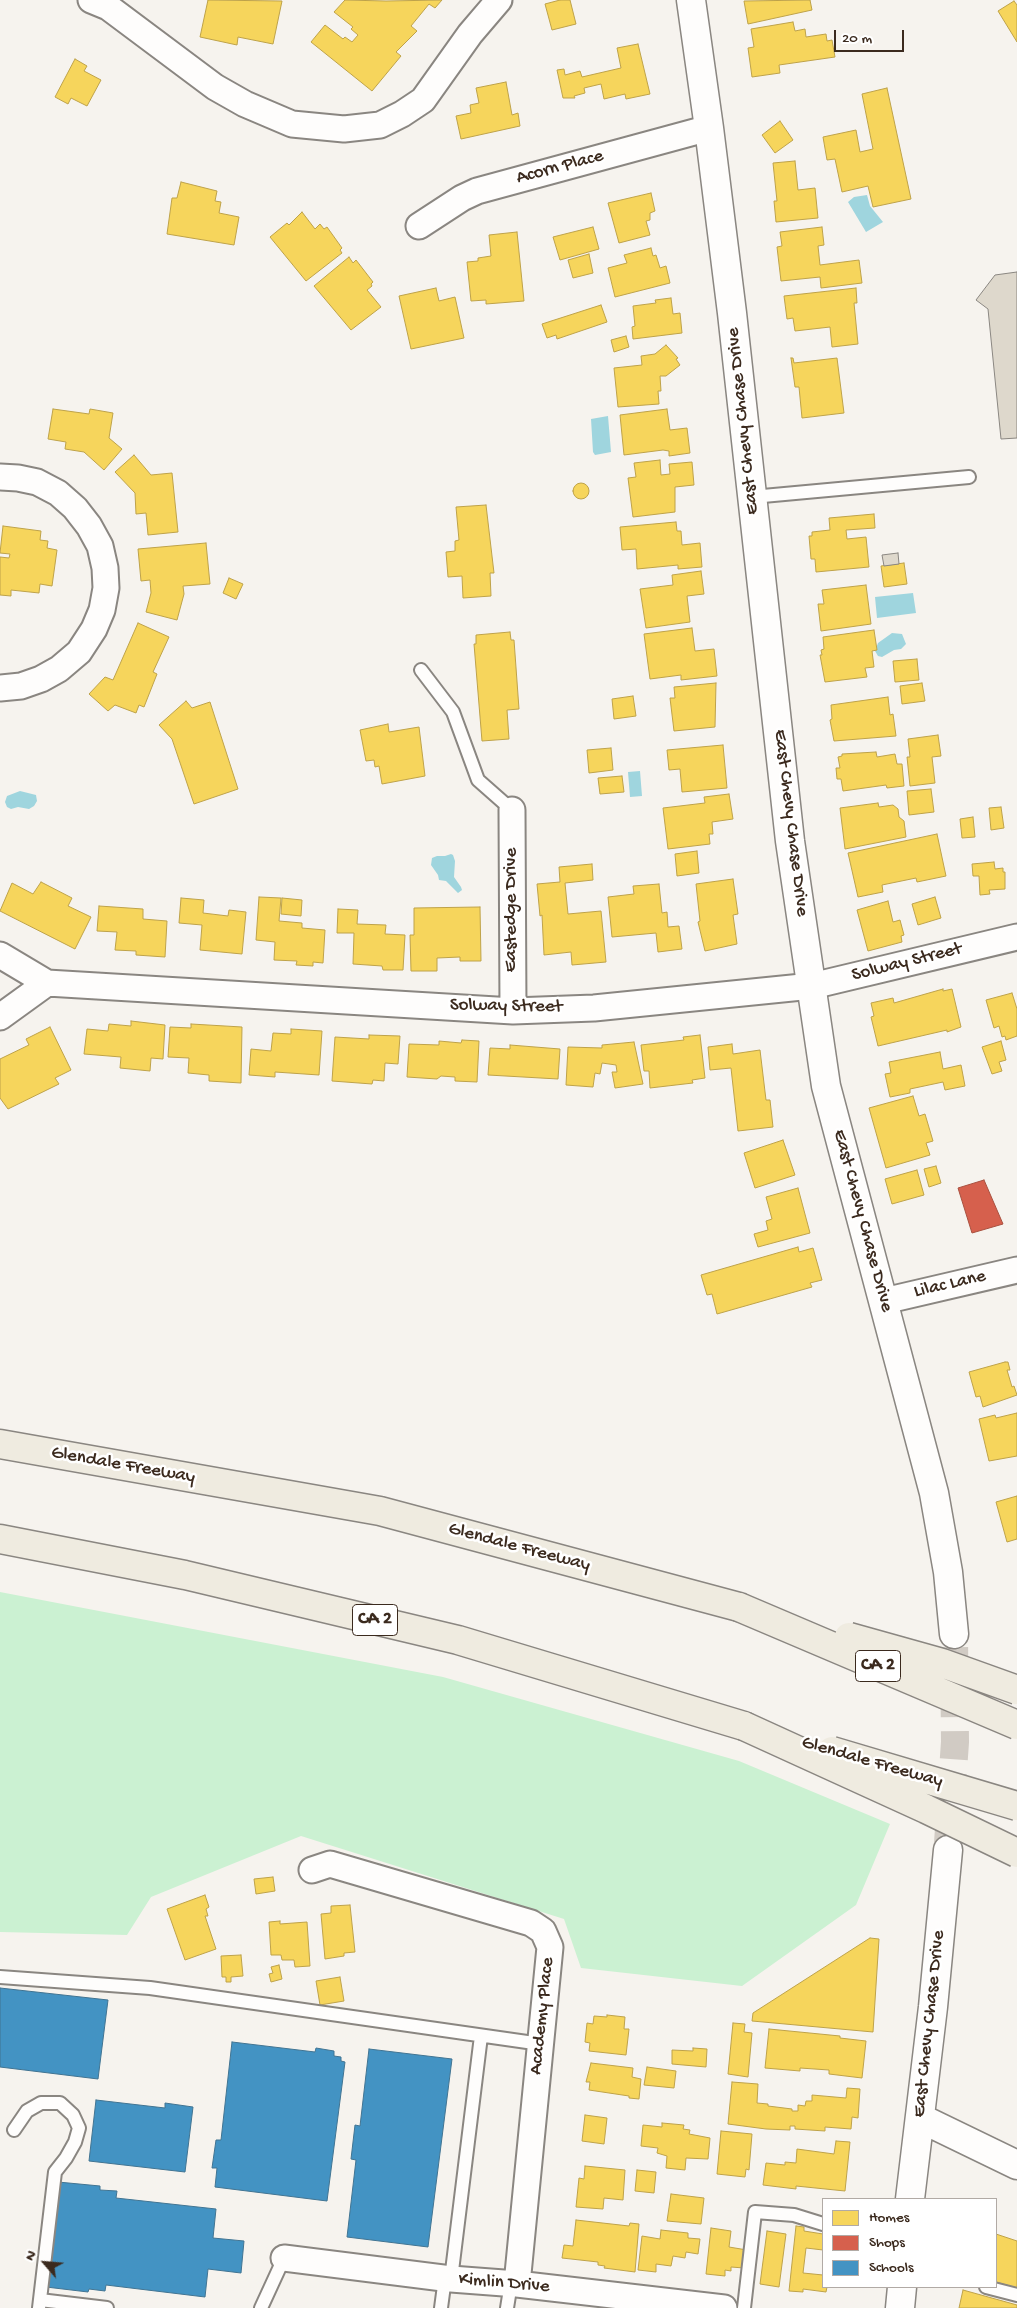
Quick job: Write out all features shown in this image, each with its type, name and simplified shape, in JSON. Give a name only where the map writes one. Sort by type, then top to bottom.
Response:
[{"type":"highway","name":"Glendale Freeway","points":[[0,1444],[380,1512],[739,1607],[1017,1725]]},
{"type":"highway","name":"Glendale Freeway","points":[[0,1539],[185,1575],[458,1640],[1017,1806]]},
{"type":"highway","points":[[739,1607],[942,1663],[1017,1690]]},
{"type":"highway","points":[[744,1726],[926,1809],[1017,1853]]},
{"type":"main road","name":"East Chevy Chase Drive","points":[[691,0],[709,128],[790,841],[826,1086],[934,1493],[948,1572],[954,1634]]},
{"type":"main road","name":"East Chevy Chase Drive","points":[[910,2198],[933,2007],[948,1850]]},
{"type":"main road","points":[[920,2118],[1017,2165]]},
{"type":"main road","points":[[900,2308],[902,2288]]},
{"type":"street","points":[[91,0],[108,7],[215,87],[245,104],[292,124],[344,129],[380,125],[402,114],[423,100],[470,34],[499,0]]},
{"type":"street","name":"Acorn Place","points":[[420,226],[476,191],[709,128]]},
{"type":"street","points":[[0,477],[37,482],[58,493],[75,508],[89,526],[100,546],[105,568],[106,588],[100,617],[79,652],[59,669],[41,679],[21,686],[0,688]]},
{"type":"street","name":"Eastedge Drive","points":[[512,810],[513,1011]]},
{"type":"street","name":"Solway Street","points":[[47,982],[513,1011],[594,1008],[812,986],[1017,937]]},
{"type":"street","points":[[0,954],[47,982],[0,1017]]},
{"type":"street","name":"Lilac Lane","points":[[884,1300],[1017,1270]]},
{"type":"street","name":"Academy Place","points":[[312,1870],[330,1864],[531,1923],[543,1931],[550,1947],[514,2284]]},
{"type":"street","name":"Kimlin Drive","points":[[284,2258],[448,2279],[514,2284],[724,2308]]},
{"type":"lane","points":[[752,498],[969,476]]},
{"type":"lane","points":[[421,670],[453,712],[478,780],[512,810]]},
{"type":"lane","points":[[0,1977],[150,1988],[541,2044]]},
{"type":"lane","points":[[441,2308],[448,2279],[481,2036]]},
{"type":"lane","points":[[14,2130],[27,2111],[41,2103],[60,2103],[73,2115],[79,2128],[76,2142],[54,2172],[39,2304],[107,2308]]},
{"type":"lane","points":[[744,2308],[755,2212],[794,2215],[822,2224]]},
{"type":"lane","points":[[261,2308],[284,2258]]},
{"type":"lane","points":[[507,2308],[514,2284]]},
{"type":"lane","points":[[990,2288],[1017,2295]]},
{"type":"green space","points":[[0,1592],[443,1677],[739,1761],[890,1824],[856,1905],[742,1986],[581,1968],[564,1919],[301,1836],[151,1897],[127,1935],[0,1932]]},
{"type":"water","points":[[867,195],[870,206],[883,222],[866,232],[848,202],[854,197]]},
{"type":"water","points":[[608,416],[611,452],[595,455],[593,452],[591,419]]},
{"type":"water","points":[[913,593],[916,613],[877,618],[875,597]]},
{"type":"water","points":[[892,633],[902,634],[906,644],[901,649],[894,650],[882,657],[878,656],[875,651],[878,643]]},
{"type":"water","points":[[640,771],[642,796],[630,797],[628,772]]},
{"type":"water","points":[[20,791],[36,795],[37,801],[34,806],[29,809],[18,807],[11,809],[7,807],[5,802],[7,796]]},
{"type":"water","points":[[451,854],[455,861],[454,877],[462,890],[458,893],[446,881],[439,880],[431,865],[432,858]]},
{"type":"building: Homes","points":[[208,0],[282,1],[273,44],[238,37],[237,45],[200,37]]},
{"type":"building: Homes","points":[[345,0],[442,0],[435,8],[429,4],[411,26],[417,31],[396,52],[401,56],[372,91],[311,42],[325,25],[343,39],[345,37],[352,42],[358,35],[351,29],[353,27],[334,12]]},
{"type":"building: Homes","points":[[560,0],[570,0],[576,24],[552,30],[545,4]]},
{"type":"building: Homes","points":[[810,0],[812,10],[748,24],[744,1]]},
{"type":"building: Homes","points":[[1014,1],[1017,5],[1017,42],[998,11]]},
{"type":"building: Homes","points":[[793,22],[795,31],[805,29],[806,37],[826,34],[827,41],[832,40],[835,57],[779,65],[780,73],[752,77],[748,48],[754,47],[751,29]]},
{"type":"building: Homes","points":[[638,44],[650,94],[626,99],[625,94],[604,99],[601,84],[584,88],[585,93],[574,96],[575,98],[563,98],[557,70],[564,69],[565,75],[580,71],[582,77],[621,68],[617,48]]},
{"type":"building: Homes","points":[[75,59],[87,66],[84,71],[101,80],[87,106],[71,98],[68,104],[55,97]]},
{"type":"building: Homes","points":[[506,82],[512,115],[518,113],[520,126],[461,139],[456,116],[471,113],[470,105],[479,103],[476,88]]},
{"type":"building: Homes","points":[[887,88],[911,199],[873,207],[868,186],[842,192],[835,159],[827,160],[823,137],[856,130],[860,152],[873,149],[862,94]]},
{"type":"building: Homes","points":[[780,121],[793,140],[775,153],[762,135]]},
{"type":"building: Homes","points":[[795,161],[798,190],[815,188],[818,218],[776,222],[774,201],[777,201],[773,163]]},
{"type":"building: Homes","points":[[181,182],[217,191],[215,201],[221,202],[219,213],[239,217],[234,245],[167,234],[172,198],[177,198]]},
{"type":"building: Homes","points":[[651,193],[655,211],[650,213],[650,220],[646,221],[650,235],[619,243],[608,203]]},
{"type":"building: Homes","points":[[302,212],[315,229],[320,224],[324,229],[327,227],[342,248],[340,250],[342,253],[306,281],[270,237],[287,223],[289,225]]},
{"type":"building: Homes","points":[[593,227],[599,249],[560,260],[553,237]]},
{"type":"building: Homes","points":[[822,227],[824,245],[818,246],[820,265],[859,260],[862,283],[821,288],[820,277],[781,281],[777,247],[782,246],[780,232]]},
{"type":"building: Homes","points":[[517,232],[524,301],[486,304],[486,300],[471,301],[467,262],[478,261],[478,258],[491,256],[489,235]]},
{"type":"building: Homes","points":[[651,248],[653,256],[656,255],[660,268],[666,266],[670,283],[615,297],[608,268],[627,263],[624,255]]},
{"type":"building: Homes","points":[[589,254],[593,273],[573,278],[568,260]]},
{"type":"building: Homes","points":[[349,257],[353,263],[356,260],[373,282],[372,286],[367,290],[381,307],[351,330],[314,286]]},
{"type":"building: Homes","points":[[436,288],[439,301],[455,297],[464,338],[411,349],[399,296]]},
{"type":"building: Homes","points":[[856,288],[857,303],[854,303],[858,344],[832,347],[830,327],[795,331],[793,318],[787,319],[784,296]]},
{"type":"building: Homes","points":[[671,298],[673,314],[680,313],[682,333],[633,339],[632,327],[635,326],[633,306],[656,303],[655,300]]},
{"type":"building: Homes","points":[[601,305],[607,322],[557,339],[556,335],[547,338],[542,324]]},
{"type":"building: Homes","points":[[626,336],[629,347],[614,352],[611,340]]},
{"type":"building: Homes","points":[[666,345],[678,358],[676,359],[680,365],[666,376],[660,376],[661,391],[658,391],[659,404],[618,407],[614,368],[642,365],[641,356],[655,354]]},
{"type":"building: Homes","points":[[791,358],[793,358],[794,363],[837,358],[844,413],[802,418],[799,387],[795,387]]},
{"type":"building: Homes","points":[[53,409],[89,414],[90,409],[113,413],[109,438],[122,449],[104,470],[84,452],[65,449],[66,442],[48,439]]},
{"type":"building: Homes","points":[[667,409],[670,430],[687,428],[690,453],[669,456],[669,451],[663,450],[624,455],[620,415]]},
{"type":"building: Homes","points":[[134,455],[151,475],[172,473],[178,532],[148,535],[146,513],[136,514],[135,493],[115,472]]},
{"type":"building: Homes","points":[[660,460],[661,475],[670,474],[669,464],[692,462],[694,485],[675,487],[675,512],[633,517],[628,478],[636,477],[634,463]]},
{"type":"building: Homes","points":[[581,483],[587,485],[589,491],[587,497],[581,499],[575,497],[573,491],[575,485]]},
{"type":"building: Homes","points":[[486,505],[494,573],[490,573],[491,596],[463,598],[462,576],[448,577],[446,552],[455,551],[455,541],[459,540],[456,507]]},
{"type":"building: Homes","points":[[874,514],[875,528],[846,530],[847,539],[866,537],[869,567],[816,572],[815,559],[811,559],[809,536],[812,536],[812,532],[830,530],[829,518]]},
{"type":"building: Homes","points":[[676,522],[677,531],[681,531],[682,545],[700,543],[702,567],[678,569],[678,565],[637,569],[636,549],[622,550],[620,527]]},
{"type":"building: Homes","points":[[3,526],[41,531],[40,540],[48,541],[47,548],[57,550],[52,586],[40,584],[39,593],[11,590],[11,596],[0,595],[0,557],[9,558],[10,554],[0,553]]},
{"type":"building: Homes","points":[[206,543],[210,584],[183,586],[184,594],[177,620],[146,612],[151,593],[150,580],[141,581],[138,549]]},
{"type":"building: Homes","points":[[904,563],[907,584],[884,587],[881,566]]},
{"type":"building: Homes","points":[[701,571],[704,594],[687,596],[690,622],[646,628],[640,589],[673,585],[672,575]]},
{"type":"building: Homes","points":[[229,578],[243,584],[236,599],[223,593]]},
{"type":"building: Homes","points":[[866,585],[871,624],[821,631],[818,604],[824,604],[822,590]]},
{"type":"building: Homes","points":[[138,623],[169,637],[153,672],[157,674],[144,707],[139,705],[136,713],[115,705],[108,711],[89,694],[105,677],[113,680]]},
{"type":"building: Homes","points":[[692,628],[695,651],[714,649],[717,676],[681,680],[681,675],[650,679],[644,634]]},
{"type":"building: Homes","points":[[874,630],[877,650],[872,651],[874,667],[865,668],[867,677],[825,682],[820,655],[822,655],[821,650],[824,649],[823,637]]},
{"type":"building: Homes","points":[[510,632],[511,640],[514,640],[519,709],[507,710],[509,739],[482,741],[474,644],[476,644],[476,635]]},
{"type":"building: Homes","points":[[917,659],[919,680],[895,682],[893,661]]},
{"type":"building: Homes","points":[[716,683],[715,727],[674,731],[670,698],[675,698],[674,687]]},
{"type":"building: Homes","points":[[922,683],[925,701],[902,704],[900,686]]},
{"type":"building: Homes","points":[[633,696],[636,716],[614,719],[612,699]]},
{"type":"building: Homes","points":[[888,697],[890,715],[893,714],[896,736],[834,741],[830,720],[832,719],[831,705]]},
{"type":"building: Homes","points":[[186,701],[192,708],[210,702],[238,789],[194,804],[172,739],[159,725]]},
{"type":"building: Homes","points":[[388,724],[389,732],[419,727],[425,776],[382,784],[379,766],[375,767],[374,760],[366,761],[360,730]]},
{"type":"building: Homes","points":[[938,735],[941,756],[932,757],[935,783],[910,786],[907,757],[910,757],[908,739]]},
{"type":"building: Homes","points":[[723,745],[727,788],[682,792],[680,769],[669,770],[667,750]]},
{"type":"building: Homes","points":[[611,748],[613,770],[589,773],[587,750]]},
{"type":"building: Homes","points":[[876,752],[877,757],[895,754],[897,764],[902,764],[904,786],[887,788],[886,785],[843,791],[841,779],[837,779],[836,768],[840,768],[838,757],[842,756],[842,754]]},
{"type":"building: Homes","points":[[622,776],[624,792],[600,794],[598,778]]},
{"type":"building: Homes","points":[[931,789],[934,812],[909,815],[907,791]]},
{"type":"building: Homes","points":[[729,794],[733,819],[712,822],[713,834],[709,834],[710,844],[668,849],[663,808],[705,803],[704,797]]},
{"type":"building: Homes","points":[[878,803],[879,807],[893,805],[898,809],[899,817],[904,821],[906,837],[845,849],[840,808]]},
{"type":"building: Homes","points":[[1001,807],[1004,828],[991,830],[989,808]]},
{"type":"building: Homes","points":[[973,817],[975,837],[962,838],[960,819]]},
{"type":"building: Homes","points":[[937,834],[946,876],[917,882],[916,878],[882,885],[883,892],[858,897],[848,853]]},
{"type":"building: Homes","points":[[697,851],[699,873],[677,876],[675,854]]},
{"type":"building: Homes","points":[[994,862],[995,869],[1003,868],[1003,872],[1005,872],[1005,889],[989,890],[990,894],[980,895],[979,876],[973,876],[972,864]]},
{"type":"building: Homes","points":[[592,864],[593,880],[565,883],[568,914],[601,911],[606,962],[572,965],[571,952],[544,955],[542,915],[540,916],[537,884],[560,882],[559,867]]},
{"type":"building: Homes","points":[[733,879],[738,914],[733,915],[737,944],[705,951],[698,922],[700,921],[696,884]]},
{"type":"building: Homes","points":[[41,882],[72,898],[68,906],[91,917],[75,949],[0,911],[12,883],[33,894]]},
{"type":"building: Homes","points":[[659,884],[662,913],[667,912],[668,927],[679,926],[682,949],[658,952],[656,933],[612,937],[608,897],[634,894],[633,886]]},
{"type":"building: Homes","points":[[259,897],[281,898],[279,921],[302,923],[302,928],[325,930],[323,963],[313,962],[313,966],[296,965],[297,961],[274,960],[275,942],[256,940]]},
{"type":"building: Homes","points":[[935,897],[941,918],[918,925],[912,904]]},
{"type":"building: Homes","points":[[181,898],[204,900],[203,913],[228,916],[229,910],[246,912],[242,954],[200,950],[202,925],[179,923]]},
{"type":"building: Homes","points":[[282,898],[302,900],[301,916],[281,914]]},
{"type":"building: Homes","points":[[888,901],[893,922],[900,920],[904,935],[901,936],[902,942],[868,951],[857,910]]},
{"type":"building: Homes","points":[[99,906],[143,909],[143,919],[167,921],[165,957],[136,955],[136,951],[115,950],[117,932],[97,931]]},
{"type":"building: Homes","points":[[480,907],[481,961],[460,961],[460,957],[437,958],[437,971],[411,971],[410,935],[414,935],[414,908]]},
{"type":"building: Homes","points":[[338,909],[358,910],[357,924],[386,925],[385,934],[405,935],[403,970],[383,970],[382,966],[353,964],[354,933],[337,933]]},
{"type":"building: Homes","points":[[943,989],[943,991],[952,989],[961,1027],[947,1032],[947,1030],[878,1046],[871,1017],[874,1016],[871,1003],[893,998],[894,1003]]},
{"type":"building: Homes","points":[[1012,993],[1017,1009],[1017,1036],[1006,1040],[1005,1036],[1002,1037],[999,1026],[994,1028],[986,1000]]},
{"type":"building: Homes","points":[[131,1021],[165,1025],[163,1059],[151,1058],[150,1071],[120,1068],[121,1057],[84,1054],[87,1029],[108,1031],[109,1024],[131,1026]]},
{"type":"building: Homes","points":[[191,1024],[242,1027],[241,1083],[209,1081],[209,1075],[188,1073],[189,1058],[168,1057],[170,1027],[191,1028]]},
{"type":"building: Homes","points":[[50,1027],[71,1070],[55,1078],[59,1084],[8,1109],[0,1098],[0,1059],[29,1045],[26,1039]]},
{"type":"building: Homes","points":[[291,1029],[322,1031],[319,1075],[275,1072],[275,1077],[249,1075],[251,1049],[271,1051],[273,1033],[291,1034]]},
{"type":"building: Homes","points":[[369,1035],[400,1036],[398,1064],[385,1063],[384,1081],[373,1080],[372,1084],[332,1081],[335,1037],[369,1039]]},
{"type":"building: Homes","points":[[700,1035],[705,1078],[692,1080],[693,1083],[650,1088],[649,1071],[644,1071],[641,1045],[684,1040],[683,1037]]},
{"type":"building: Homes","points":[[462,1040],[479,1041],[477,1082],[455,1081],[455,1077],[441,1076],[437,1079],[407,1077],[409,1044],[439,1045],[439,1041],[461,1043]]},
{"type":"building: Homes","points":[[1001,1041],[1006,1060],[999,1062],[1002,1071],[992,1074],[982,1047]]},
{"type":"building: Homes","points":[[634,1042],[643,1084],[615,1088],[612,1072],[617,1072],[616,1065],[602,1063],[600,1074],[595,1073],[593,1087],[566,1085],[568,1047],[602,1048],[602,1045]]},
{"type":"building: Homes","points":[[732,1044],[733,1054],[760,1050],[766,1100],[770,1100],[773,1127],[738,1131],[731,1068],[710,1070],[708,1047]]},
{"type":"building: Homes","points":[[510,1045],[560,1049],[558,1079],[488,1075],[490,1048],[510,1049]]},
{"type":"building: Homes","points":[[940,1052],[943,1069],[961,1065],[965,1086],[945,1090],[943,1082],[910,1089],[910,1093],[890,1097],[885,1074],[891,1073],[889,1062]]},
{"type":"building: Homes","points":[[913,1096],[919,1116],[925,1114],[933,1141],[926,1143],[930,1155],[886,1168],[869,1108]]},
{"type":"building: Homes","points":[[783,1140],[795,1175],[755,1188],[744,1153]]},
{"type":"building: Homes","points":[[936,1166],[941,1183],[929,1187],[924,1169]]},
{"type":"building: Homes","points":[[917,1170],[924,1195],[892,1204],[885,1179]]},
{"type":"building: Homes","points":[[798,1188],[810,1233],[758,1247],[754,1234],[768,1230],[766,1221],[772,1219],[766,1197]]},
{"type":"building: Homes","points":[[798,1247],[799,1252],[813,1248],[822,1280],[810,1283],[812,1287],[717,1314],[712,1294],[707,1295],[701,1275]]},
{"type":"building: Homes","points":[[1008,1362],[1010,1370],[1007,1370],[1012,1387],[1014,1386],[1017,1395],[983,1407],[980,1396],[976,1397],[969,1372]]},
{"type":"building: Homes","points":[[1017,1413],[1017,1456],[989,1461],[979,1419],[995,1415],[996,1418]]},
{"type":"building: Homes","points":[[1017,1496],[1017,1539],[1007,1542],[996,1502]]},
{"type":"building: Homes","points":[[273,1877],[275,1891],[256,1894],[254,1879]]},
{"type":"building: Homes","points":[[205,1895],[209,1907],[206,1909],[208,1916],[205,1916],[216,1949],[185,1960],[167,1909]]},
{"type":"building: Homes","points":[[350,1905],[355,1952],[344,1953],[344,1956],[325,1959],[321,1914],[331,1913],[331,1906]]},
{"type":"building: Homes","points":[[280,1921],[280,1924],[307,1922],[310,1966],[295,1967],[294,1960],[282,1960],[281,1955],[271,1955],[269,1922]]},
{"type":"building: Homes","points":[[870,1938],[879,1939],[873,2032],[752,2021],[753,2013]]},
{"type":"building: Homes","points":[[241,1955],[243,1976],[231,1977],[231,1982],[226,1982],[226,1977],[222,1977],[221,1956]]},
{"type":"building: Homes","points":[[279,1965],[282,1979],[271,1982],[269,1974],[273,1973],[271,1967]]},
{"type":"building: Homes","points":[[340,1977],[344,2001],[320,2005],[316,1981]]},
{"type":"building: Homes","points":[[607,2015],[625,2017],[624,2029],[629,2029],[626,2055],[589,2051],[590,2043],[585,2042],[587,2023],[593,2024],[594,2016],[607,2017]]},
{"type":"building: Homes","points":[[733,2023],[745,2024],[744,2032],[752,2033],[748,2077],[728,2074]]},
{"type":"building: Homes","points":[[769,2029],[840,2036],[840,2038],[866,2041],[862,2078],[829,2074],[829,2070],[800,2068],[800,2071],[765,2068]]},
{"type":"building: Homes","points":[[693,2048],[707,2049],[706,2067],[672,2064],[672,2050],[693,2051]]},
{"type":"building: Homes","points":[[591,2063],[633,2068],[632,2077],[641,2079],[639,2099],[589,2090],[590,2082],[586,2082]]},
{"type":"building: Homes","points":[[647,2067],[676,2071],[674,2088],[644,2085]]},
{"type":"building: Homes","points":[[732,2082],[758,2084],[757,2103],[792,2109],[792,2111],[798,2111],[798,2105],[805,2106],[806,2101],[812,2101],[812,2095],[846,2098],[847,2088],[860,2089],[858,2118],[852,2117],[851,2129],[825,2127],[825,2131],[795,2129],[795,2126],[790,2126],[790,2130],[728,2124]]},
{"type":"building: Homes","points":[[585,2115],[607,2118],[604,2144],[582,2141]]},
{"type":"building: Homes","points":[[662,2123],[684,2125],[683,2129],[690,2130],[689,2134],[710,2138],[708,2159],[686,2158],[685,2170],[666,2168],[667,2156],[657,2153],[658,2148],[641,2146],[643,2125],[662,2127]]},
{"type":"building: Homes","points":[[721,2131],[752,2134],[749,2170],[746,2169],[745,2177],[717,2174]]},
{"type":"building: Homes","points":[[836,2141],[850,2142],[845,2191],[796,2186],[796,2189],[763,2185],[766,2163],[785,2165],[785,2162],[796,2163],[797,2149],[834,2154]]},
{"type":"building: Homes","points":[[585,2166],[625,2170],[623,2200],[604,2198],[603,2209],[576,2207],[579,2178],[584,2179]]},
{"type":"building: Homes","points":[[637,2170],[656,2172],[654,2193],[635,2191]]},
{"type":"building: Homes","points":[[671,2194],[704,2198],[701,2224],[667,2221]]},
{"type":"building: Homes","points":[[576,2220],[629,2226],[630,2223],[639,2224],[635,2272],[604,2268],[605,2266],[598,2265],[598,2262],[562,2258],[564,2245],[573,2246]]},
{"type":"building: Homes","points":[[796,2226],[804,2227],[804,2231],[822,2234],[822,2250],[806,2248],[803,2273],[822,2275],[822,2288],[827,2288],[826,2292],[803,2289],[803,2292],[789,2291]]},
{"type":"building: Homes","points":[[711,2228],[731,2231],[729,2247],[747,2250],[744,2268],[731,2267],[731,2271],[725,2270],[725,2276],[706,2274]]},
{"type":"building: Homes","points":[[661,2230],[688,2233],[688,2238],[700,2239],[698,2254],[686,2252],[685,2258],[673,2256],[671,2266],[656,2264],[656,2272],[638,2270],[642,2236],[660,2239]]},
{"type":"building: Homes","points":[[767,2231],[786,2234],[779,2287],[760,2284]]},
{"type":"building: Homes","points":[[997,2234],[1017,2241],[1017,2288],[997,2282]]},
{"type":"building: Homes","points":[[963,2290],[1017,2305],[1017,2308],[959,2308]]},
{"type":"building: Shops","points":[[984,1180],[1003,1224],[972,1233],[958,1188]]},
{"type":"building: Schools","points":[[0,1988],[108,2000],[98,2079],[0,2067]]},
{"type":"building: Schools","points":[[232,2042],[315,2052],[316,2048],[334,2051],[334,2056],[341,2057],[341,2061],[345,2062],[327,2201],[215,2187],[217,2168],[212,2168],[216,2140],[221,2140]]},
{"type":"building: Schools","points":[[369,2049],[452,2059],[428,2247],[347,2237],[356,2160],[351,2159],[355,2125],[360,2126]]},
{"type":"building: Schools","points":[[96,2100],[165,2108],[165,2103],[193,2107],[185,2172],[89,2161]]},
{"type":"building: Schools","points":[[58,2182],[100,2186],[100,2190],[117,2191],[116,2198],[216,2209],[213,2238],[244,2241],[241,2273],[208,2269],[205,2297],[106,2285],[105,2291],[89,2289],[88,2292],[46,2287]]},
{"type":"building: Other","points":[[1017,272],[1017,438],[1001,439],[988,309],[976,300],[995,275]]},
{"type":"building: Other","points":[[898,553],[899,564],[884,566],[882,555]]},
{"type":"tunnel","points":[[948,1843],[955,1742],[954,1634]]}]
